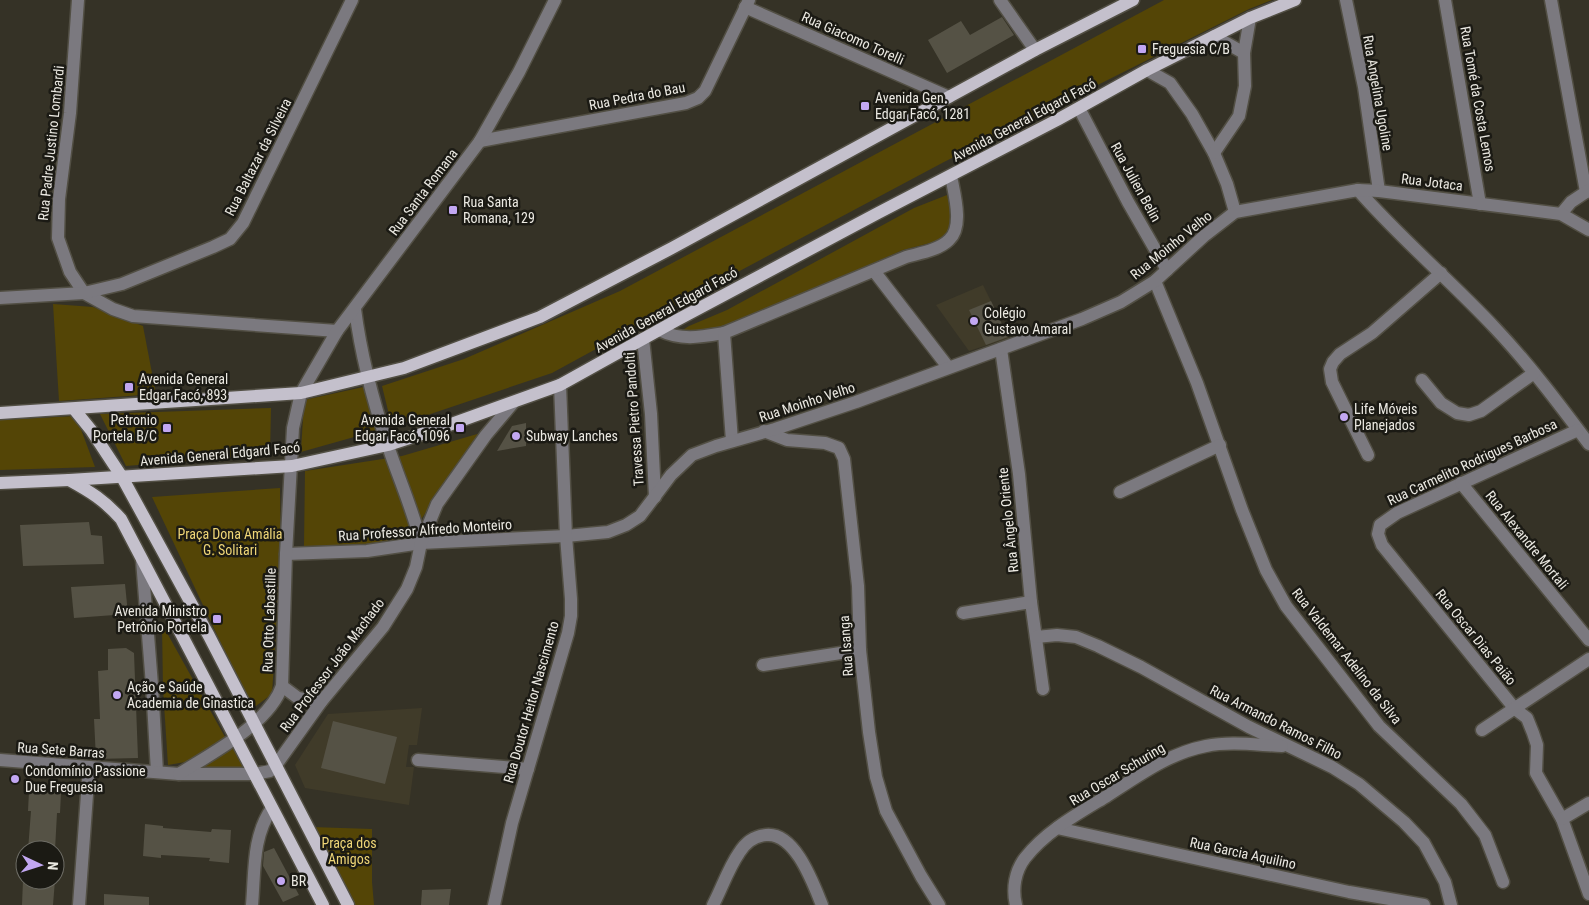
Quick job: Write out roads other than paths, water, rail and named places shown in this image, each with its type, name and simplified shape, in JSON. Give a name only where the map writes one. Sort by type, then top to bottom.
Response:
[{"type":"main road","points":[[0,413],[74,410],[301,393],[404,368],[540,317],[949,97],[1119,3],[1133,0]]},
{"type":"main road","name":"Avenida General Edgard Facó","points":[[0,483],[292,466],[388,445],[513,403],[560,385],[659,330],[1170,58],[1250,18],[1295,0]]},
{"type":"main road","points":[[74,410],[91,430],[122,477],[209,636],[348,905]]},
{"type":"main road","points":[[69,480],[108,504],[121,519],[323,905]]},
{"type":"street","name":"Rua Padre Justino Lombardi","points":[[78,0],[70,113],[59,199],[58,238],[70,272],[84,293],[113,309],[133,316],[337,331]]},
{"type":"street","name":"Rua Baltazar da Silveira","points":[[0,298],[84,293],[122,284],[230,239],[243,223],[352,0]]},
{"type":"street","name":"Rua Santa Romana","points":[[301,393],[337,331],[480,141],[519,72],[555,0]]},
{"type":"street","points":[[1000,0],[1035,50]]},
{"type":"street","name":"Rua Angelina Ugoline","points":[[1346,0],[1364,87],[1379,191]]},
{"type":"street","name":"Rua Tomé da Costa Lemos","points":[[1445,0],[1480,204]]},
{"type":"street","points":[[1551,0],[1587,191],[1571,202],[1561,214],[1589,230]]},
{"type":"street","name":"Rua Pedra do Bau","points":[[480,141],[686,103],[698,98],[705,91],[747,3]]},
{"type":"street","name":"Rua Giacomo Torelli","points":[[747,3],[949,97]]},
{"type":"street","points":[[1214,153],[1239,116],[1245,86],[1244,53],[1250,18]]},
{"type":"street","points":[[1214,36],[1244,53]]},
{"type":"street","points":[[1170,58],[1170,83]]},
{"type":"street","points":[[1147,70],[1170,83],[1192,114],[1214,153],[1227,184],[1235,212]]},
{"type":"street","name":"Rua Julien Belin","points":[[1079,108],[1128,202],[1167,270]]},
{"type":"street","points":[[659,330],[667,334],[690,338],[724,333],[906,257],[936,247],[949,240],[955,233],[957,222],[951,176]]},
{"type":"street","points":[[1358,190],[1401,236],[1441,273],[1497,330],[1534,373],[1589,444]]},
{"type":"street","name":"Rua Jotaca","points":[[1358,190],[1561,214]]},
{"type":"street","name":"Rua Moinho Velho","points":[[566,536],[608,532],[626,525],[640,516],[671,475],[692,455],[856,402],[1001,349],[1121,302],[1155,281],[1204,236],[1235,212],[1358,190]]},
{"type":"street","points":[[874,271],[948,367]]},
{"type":"street","points":[[1368,455],[1332,382],[1330,369],[1340,354],[1372,333],[1441,273]]},
{"type":"street","name":"Rua Valdemar Adelino da Silva","points":[[1155,281],[1220,444],[1242,510],[1266,570],[1286,606],[1379,726],[1460,804],[1485,835],[1504,882]]},
{"type":"street","points":[[354,309],[367,377],[388,445],[414,514],[421,544]]},
{"type":"street","points":[[724,333],[732,441]]},
{"type":"street","name":"Travessa Pietro Pandolti","points":[[643,339],[651,414],[655,497]]},
{"type":"street","name":"Rua Ângelo Oriente","points":[[1001,349],[1019,474],[1031,602],[1043,689]]},
{"type":"street","points":[[1422,380],[1442,403],[1458,413],[1469,415],[1482,411],[1534,373]]},
{"type":"street","name":"Rua Doutor Heitor Nascimento","points":[[494,905],[512,823],[568,633],[571,616],[560,385]]},
{"type":"street","name":"Rua Otto Labastille","points":[[236,739],[273,705],[279,696],[282,686],[286,554],[293,428],[301,393]]},
{"type":"street","name":"Rua Professor João Machado","points":[[276,764],[320,702],[383,627],[407,589],[416,567],[421,544],[437,504],[513,403]]},
{"type":"street","name":"Rua Carmelito Rodrigues Barbosa","points":[[1380,525],[1397,513],[1578,430]]},
{"type":"street","name":"Rua Isanga","points":[[764,431],[788,440],[825,443],[838,448],[844,459],[858,586],[860,650],[876,777],[886,811],[938,905]]},
{"type":"street","points":[[1120,492],[1220,444]]},
{"type":"street","name":"Rua Alexandre Mortali","points":[[1461,483],[1589,640]]},
{"type":"street","name":"Rua Oscar Dias Paião","points":[[1380,525],[1378,534],[1382,545],[1515,709],[1526,718],[1537,745],[1536,773],[1562,819]]},
{"type":"street","name":"Rua Professor Alfredo Monteiro","points":[[286,554],[367,551],[421,544],[566,536]]},
{"type":"street","points":[[142,560],[157,772]]},
{"type":"street","points":[[963,613],[1031,602]]},
{"type":"street","name":"Rua Armando Ramos Filho","points":[[1036,637],[1057,635],[1076,637],[1098,646],[1141,667],[1242,723],[1332,767],[1359,784],[1404,822],[1424,843],[1445,882],[1451,905]]},
{"type":"street","points":[[763,665],[860,650]]},
{"type":"street","points":[[1482,730],[1589,659]]},
{"type":"street","points":[[282,686],[298,698],[320,702]]},
{"type":"street","points":[[179,774],[236,739]]},
{"type":"street","name":"Rua Oscar Schuring","points":[[1016,905],[1014,896],[1015,879],[1024,859],[1057,828],[1148,770],[1178,755],[1206,746],[1231,744],[1287,746]]},
{"type":"street","name":"Rua Sete Barras","points":[[0,760],[179,774],[254,774],[270,771],[276,764]]},
{"type":"street","points":[[418,760],[528,769]]},
{"type":"street","points":[[79,905],[89,767]]},
{"type":"street","points":[[1589,803],[1562,819],[1589,894]]},
{"type":"street","points":[[252,905],[255,852],[262,826],[272,808]]},
{"type":"street","name":"Rua Garcia Aquilino","points":[[1057,828],[1340,890],[1424,905]]},
{"type":"street","points":[[714,905],[739,853],[752,838],[771,834],[782,838],[794,848],[822,905]]},
{"type":"place","name":"Freguesia C/B","points":[[1142,49]]},
{"type":"place","name":"Avenida Gen. Edgar Facó, 1281","points":[[865,106]]},
{"type":"place","name":"Rua Santa Romana, 129","points":[[453,210]]},
{"type":"place","name":"Colégio Gustavo Amaral","points":[[974,321]]},
{"type":"place","name":"Avenida General Edgar Facó, 893","points":[[129,387]]},
{"type":"place","name":"Life Móveis Planejados","points":[[1344,417]]},
{"type":"place","name":"Petronio Portela B/C","points":[[167,428]]},
{"type":"place","name":"Avenida General Edgar Facó, 1096","points":[[460,428]]},
{"type":"place","name":"Subway Lanches","points":[[516,436]]},
{"type":"place","name":"Avenida Ministro Petrônio Portela","points":[[217,619]]},
{"type":"place","name":"Ação e Saúde Academia de Ginastica","points":[[117,695]]},
{"type":"place","name":"Condomínio Passione Due Freguesia","points":[[15,779]]},
{"type":"place","name":"BR","points":[[281,881]]},
{"type":"park label","name":"Praça Dona Amália G. Solitari","points":[[230,542]]},
{"type":"park label","name":"Praça dos Amigos","points":[[349,852]]}]
